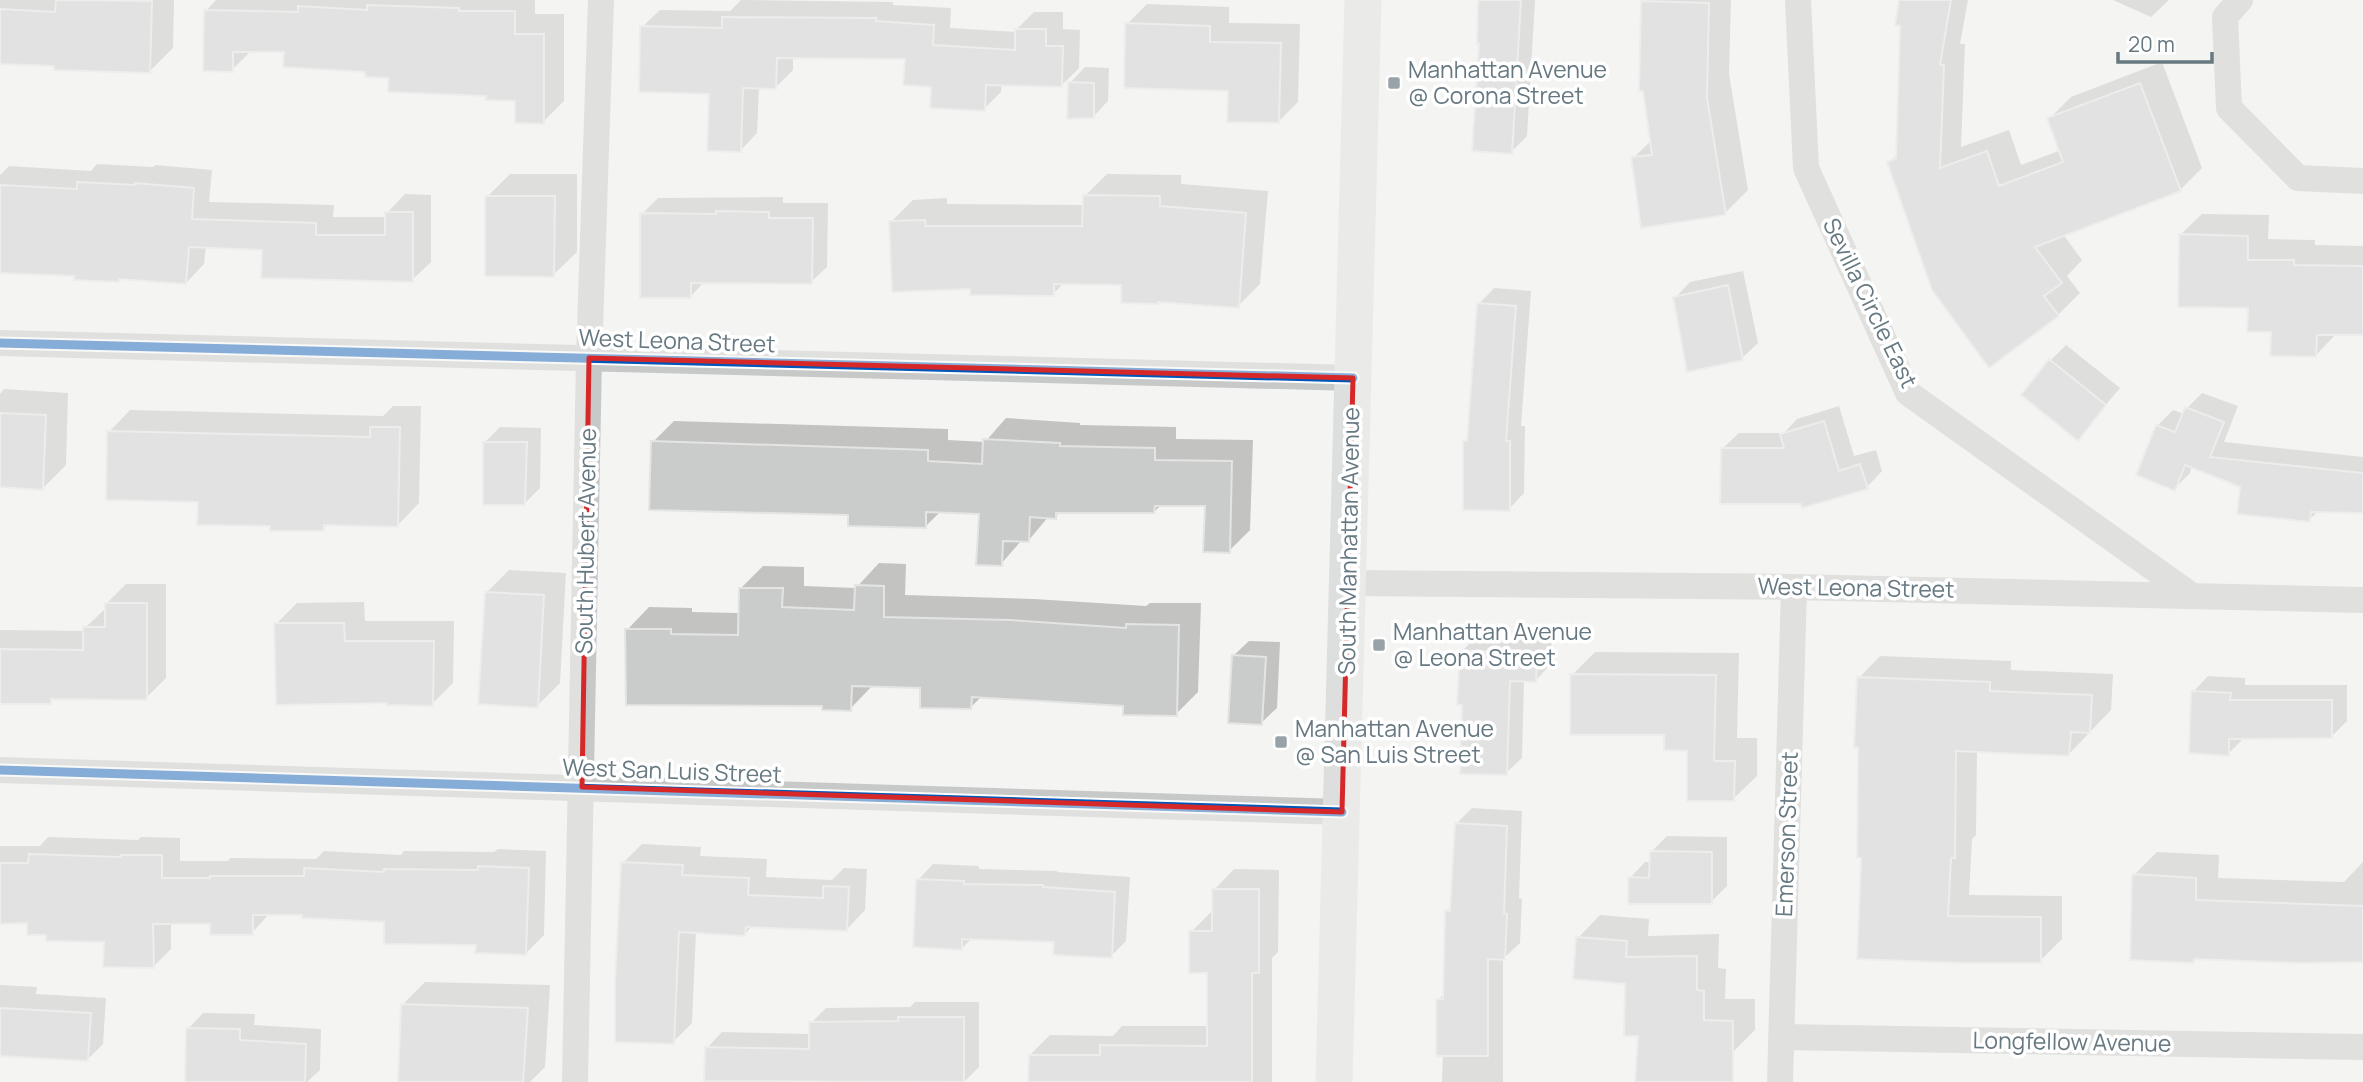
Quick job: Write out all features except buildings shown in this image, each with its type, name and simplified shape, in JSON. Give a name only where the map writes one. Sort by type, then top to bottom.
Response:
[{"type":"main road","name":"South Manhattan Avenue","points":[[1334,1082],[1363,0]]},
{"type":"street","name":"South Hubert Avenue","points":[[575,1082],[589,358],[601,0]]},
{"type":"street","name":"Sevilla Circle East","points":[[1798,0],[1806,168],[1908,393],[2191,595]]},
{"type":"street","points":[[2240,0],[2225,17],[2229,108],[2298,178],[2363,181]]},
{"type":"street","name":"West Leona Street","points":[[0,343],[1353,378]]},
{"type":"street","name":"West Leona Street","points":[[1349,583],[1794,587],[2363,600]]},
{"type":"street","name":"Emerson Street","points":[[1780,1082],[1794,587]]},
{"type":"street","name":"West San Luis Street","points":[[0,770],[1342,812]]},
{"type":"street","name":"Longfellow Avenue","points":[[1781,1037],[2363,1047]]},
{"type":"highlighted area","points":[[589,358],[1353,378],[1342,812],[582,787]]},
{"type":"cycle path","points":[[0,343],[1353,378]]},
{"type":"cycle path","points":[[0,770],[1342,812]]},
{"type":"place","name":"Manhattan Avenue @ Corona Street","points":[[1394,83]]},
{"type":"place","name":"Manhattan Avenue @ Leona Street","points":[[1379,645]]},
{"type":"place","name":"Manhattan Avenue @ San Luis Street","points":[[1281,742]]}]
